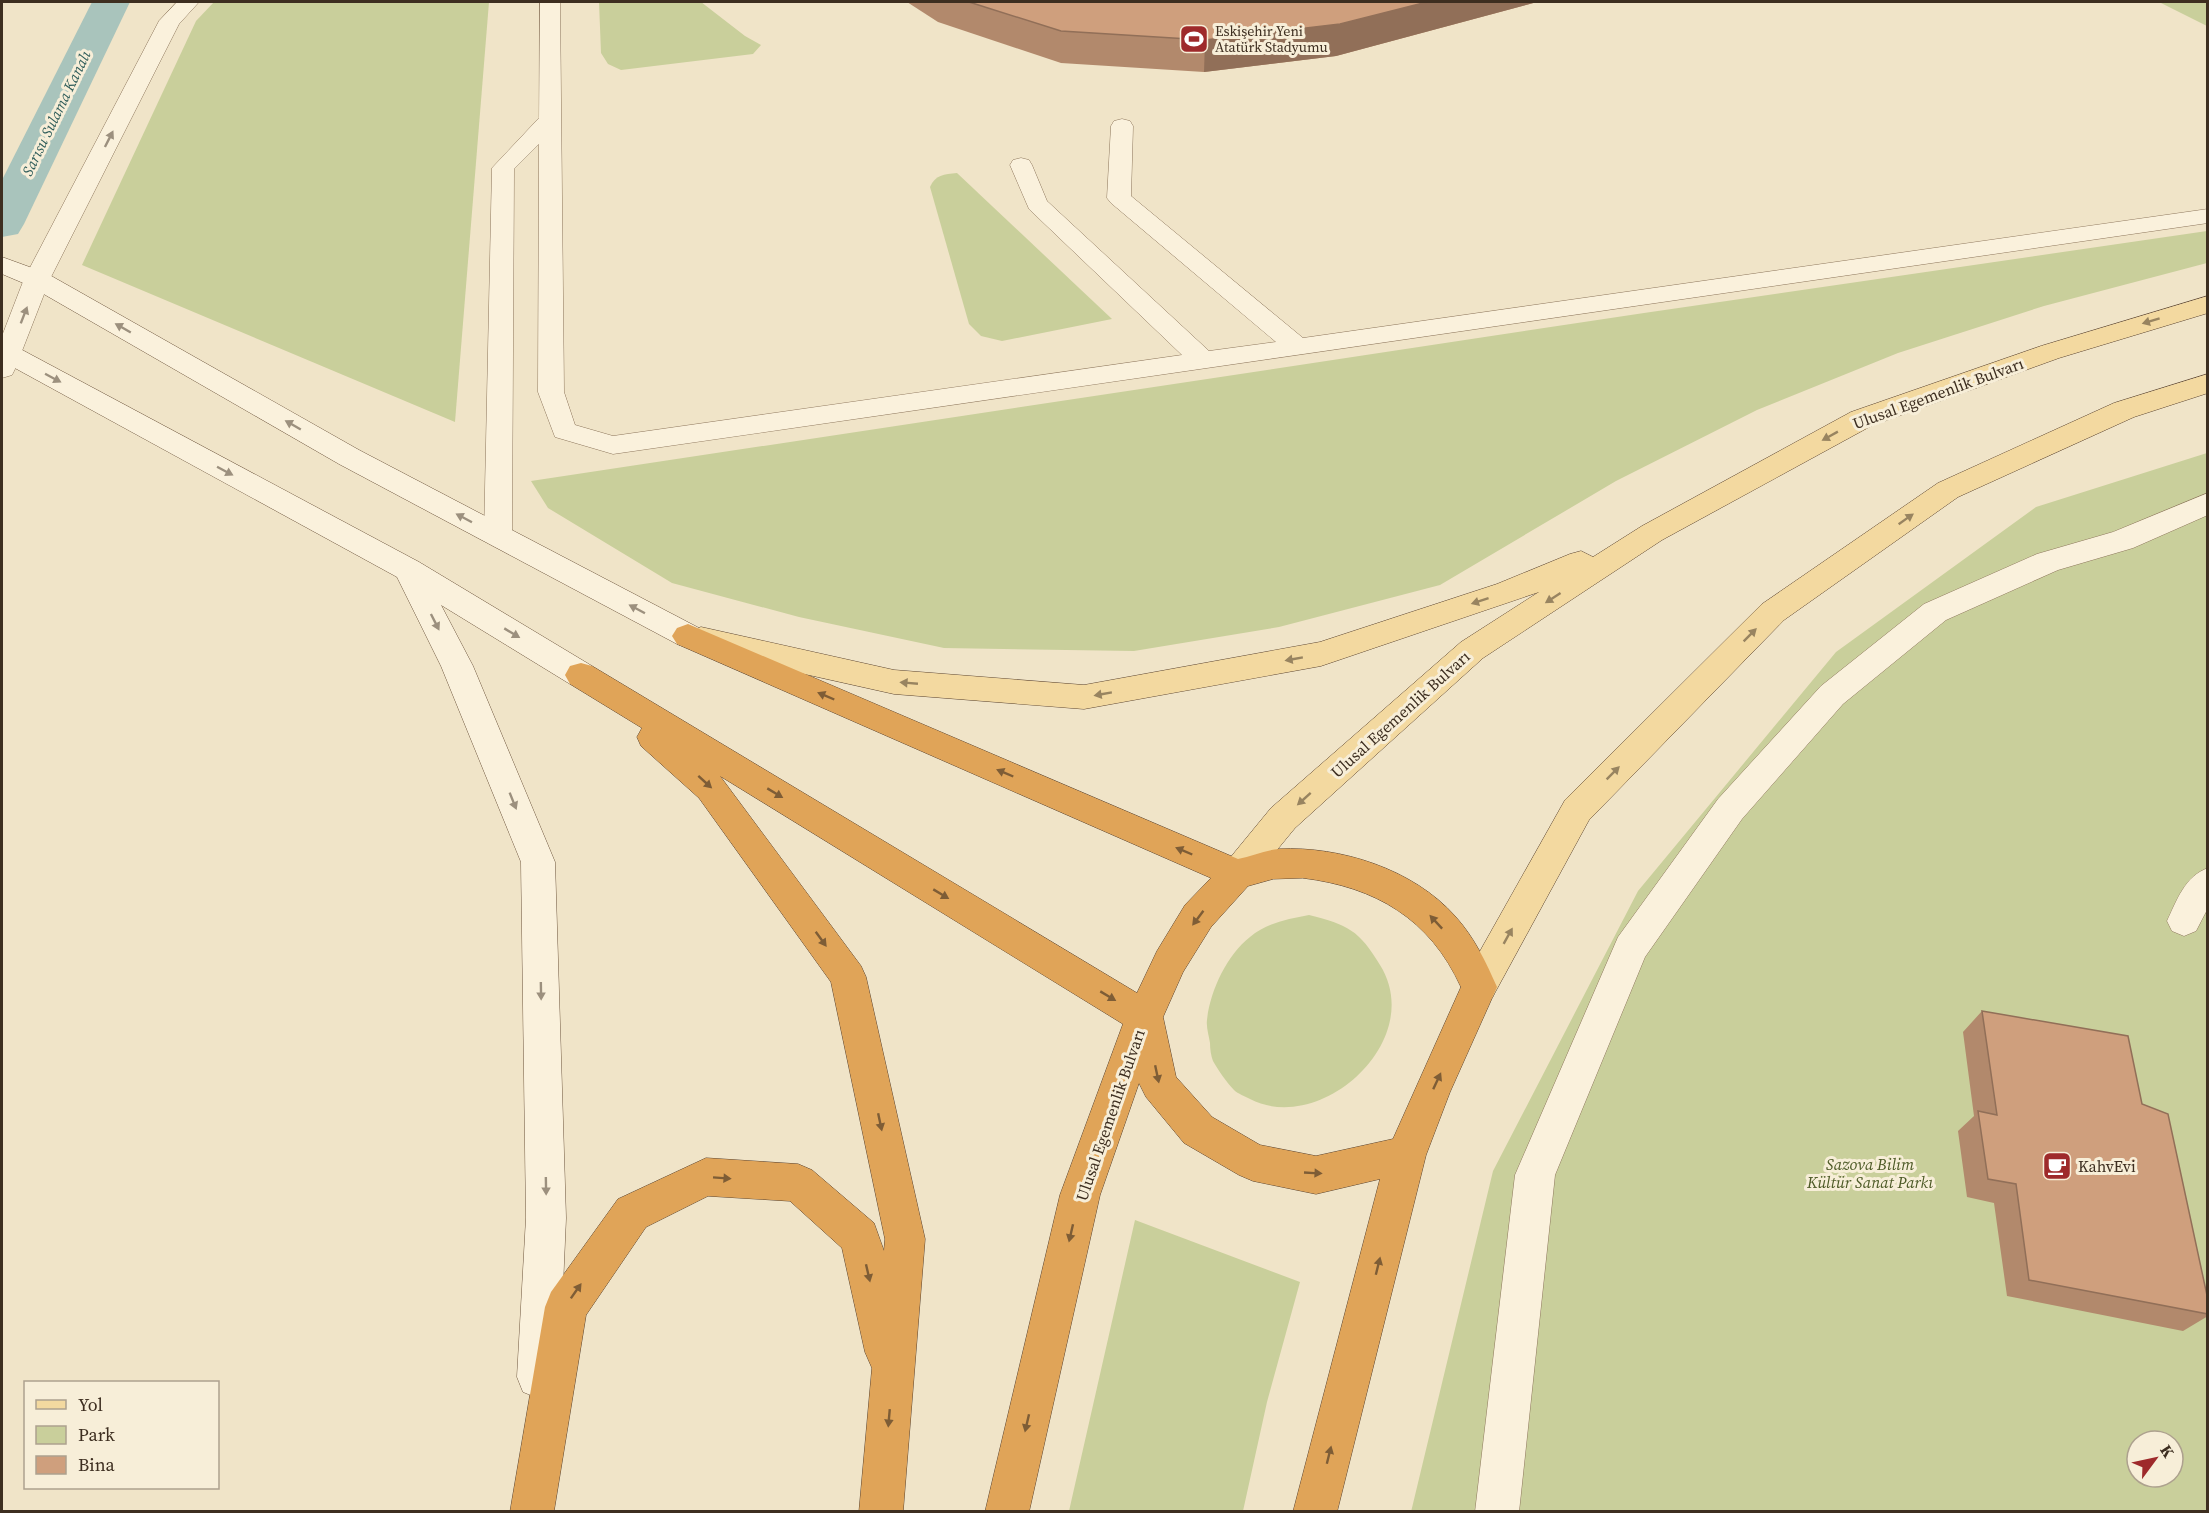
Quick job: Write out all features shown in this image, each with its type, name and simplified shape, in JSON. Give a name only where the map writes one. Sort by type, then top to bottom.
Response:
[{"type":"highway","points":[[688,636],[1238,874],[1276,864],[1328,865],[1378,880],[1423,907],[1458,945],[1479,987],[1431,1092],[1406,1155],[1315,1512]]},
{"type":"highway","points":[[581,675],[1144,1017],[1159,1085],[1198,1130],[1253,1161],[1316,1175],[1406,1155]]},
{"type":"highway","points":[[581,675],[711,788],[848,977],[905,1239],[881,1512]]},
{"type":"highway","name":"Ulusal Egemenlik Bulvarı","points":[[1007,1512],[1080,1195],[1144,1017],[1170,962],[1198,916],[1238,874]]},
{"type":"highway","points":[[531,1512],[566,1307],[632,1213],[706,1177],[798,1183],[860,1237],[892,1381]]},
{"type":"main road","name":"Ulusal Egemenlik Bulvarı","points":[[1238,874],[1283,818],[1472,650],[1652,533],[1862,419],[2050,352],[2208,304]]},
{"type":"main road","points":[[1479,987],[1577,810],[1773,612],[1948,490],[2124,410],[2208,383]]},
{"type":"main road","points":[[688,636],[894,682],[1084,697],[1321,654],[1508,592],[1652,533]]},
{"type":"street","points":[[188,2],[170,21],[17,272],[4,358],[408,570],[581,675]]},
{"type":"street","points":[[17,272],[349,457],[688,636]]},
{"type":"street","points":[[1497,1512],[1535,1175],[1631,948],[1730,809],[1832,695],[1935,612],[2048,562],[2123,540],[2208,503]]},
{"type":"street","points":[[408,570],[457,666],[538,862],[546,1218],[531,1512]]},
{"type":"lane","points":[[550,2],[551,392],[564,431],[613,445],[2208,216]]},
{"type":"lane","points":[[498,536],[503,168],[551,119]]},
{"type":"lane","points":[[1122,126],[1119,198],[1298,347]]},
{"type":"lane","points":[[1021,165],[1038,204],[1204,361]]},
{"type":"lane","points":[[2184,921],[2208,882]]},
{"type":"green space","points":[[214,2],[489,2],[455,422],[82,265],[196,21]]},
{"type":"green space","points":[[599,2],[701,2],[745,36],[761,45],[753,54],[621,70],[608,64],[601,53]]},
{"type":"green space","points":[[2159,2],[2207,2],[2207,26]]},
{"type":"green space","points":[[957,173],[1112,319],[1002,341],[981,336],[969,324],[930,187],[940,176]]},
{"type":"green space","points":[[2207,231],[2207,263],[2044,306],[1898,353],[1757,410],[1616,481],[1440,585],[1279,627],[1134,651],[944,648],[799,617],[672,583],[548,508],[531,481],[1644,313]]},
{"type":"green space","name":"Sazova Bilim Kültür Sanat Parkı","points":[[2207,453],[2207,1511],[1411,1512],[1493,1171],[1638,891],[1836,652],[2036,507]]},
{"type":"green space","points":[[1309,915],[1343,926],[1359,936],[1373,953],[1391,994],[1390,1023],[1378,1050],[1359,1074],[1335,1093],[1307,1104],[1278,1107],[1250,1099],[1234,1090],[1213,1061],[1207,1020],[1216,986],[1234,953],[1256,932],[1285,920]]},
{"type":"green space","points":[[1135,1220],[1300,1282],[1267,1402],[1243,1511],[1069,1511]]},
{"type":"building","points":[[969,2],[1427,2],[1340,24],[1205,40],[1061,31]]},
{"type":"building","name":"KahvEvi","points":[[1982,1011],[2128,1036],[2142,1104],[2168,1114],[2208,1300],[2208,1314],[2029,1280],[2016,1184],[1988,1179],[1978,1111],[1997,1115]]},
{"type":"waterway","name":"Sarısu Sulama Kanalı","points":[[2,224],[111,2]]},
{"type":"place","name":"Eskişehir Yeni Atatürk Stadyumu","points":[[1194,39]]},
{"type":"place","name":"KahvEvi","points":[[2057,1166]]}]
